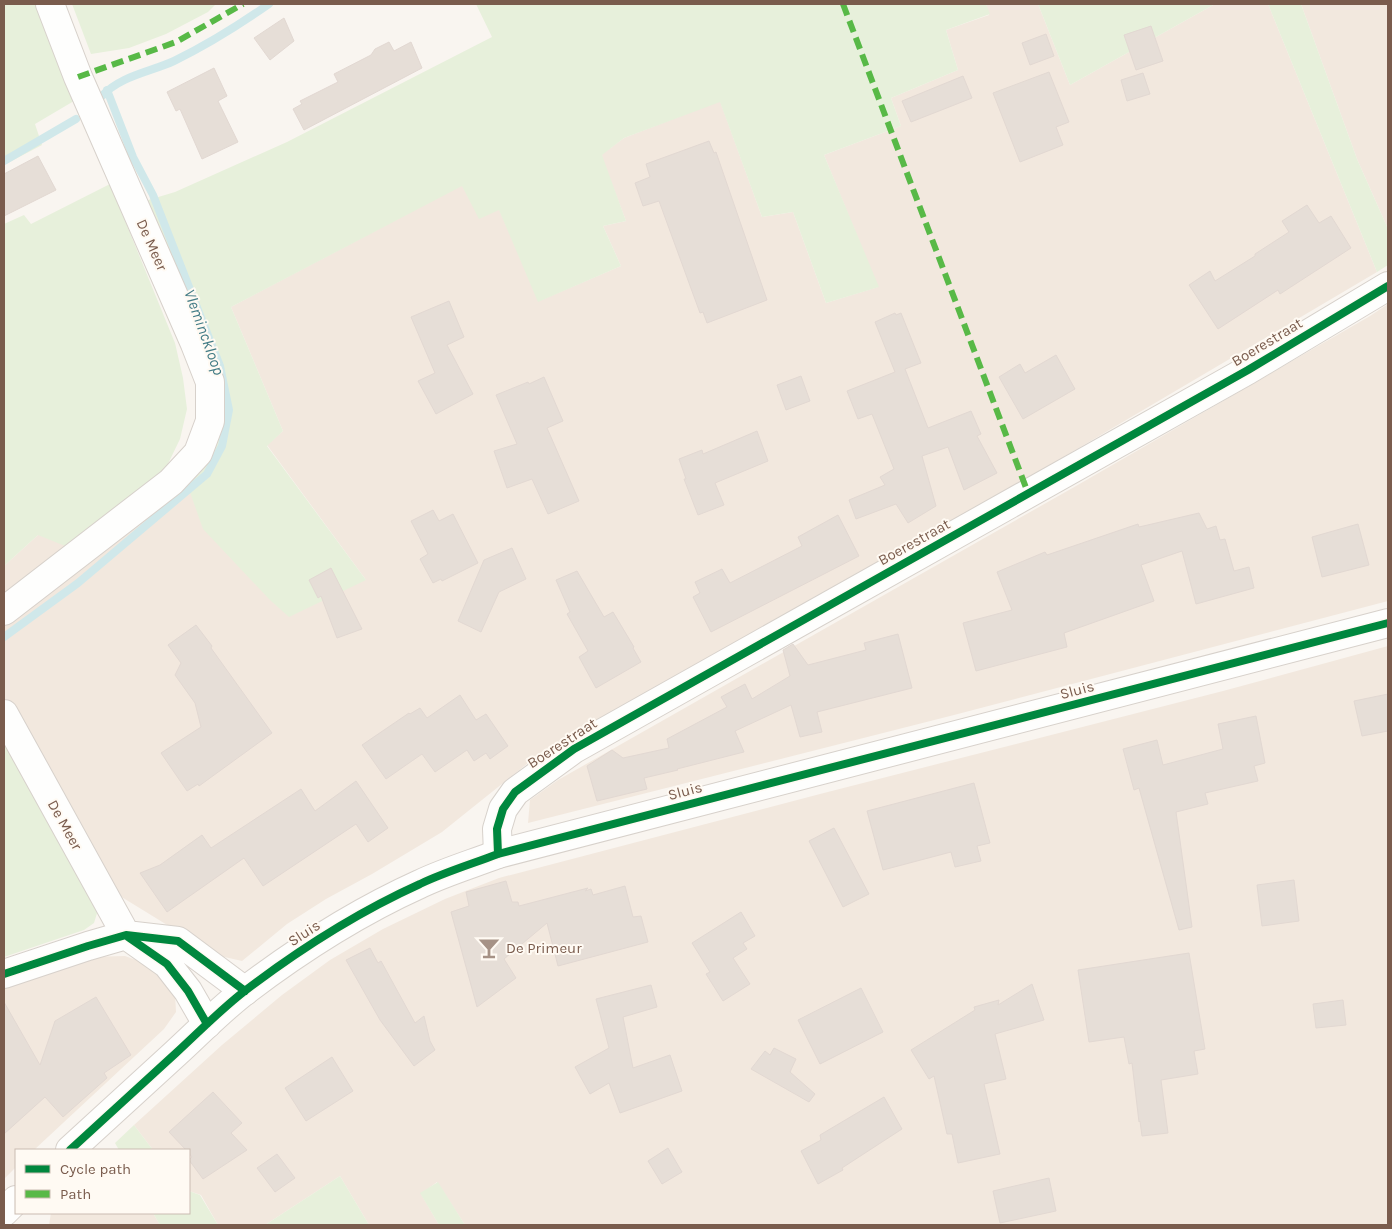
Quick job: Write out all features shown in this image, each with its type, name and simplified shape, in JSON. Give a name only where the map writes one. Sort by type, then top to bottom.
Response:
[{"type":"street","name":"De Meer","points":[[4,611],[171,482],[198,453],[210,421],[210,382],[204,366],[78,77],[50,4]]},
{"type":"street","name":"Boerestraat","points":[[498,854],[497,829],[503,809],[515,792],[574,748],[1248,370],[1388,286]]},
{"type":"street","name":"Sluis","points":[[71,1149],[245,991],[337,928],[381,903],[421,884],[498,854],[1388,623]]},
{"type":"street","name":"De Meer","points":[[4,714],[126,936]]},
{"type":"street","points":[[126,936],[167,964],[188,991],[207,1024]]},
{"type":"street","points":[[4,974],[88,946],[126,936],[178,941],[245,991]]},
{"type":"street","points":[[14,1225],[4,1213],[15,1201]]},
{"type":"shaded area","points":[[986,4],[1038,4],[1070,85],[1215,4],[1268,4],[1377,272],[1055,462],[543,751],[442,832],[326,899],[287,924],[242,961],[216,955],[120,896],[4,698],[4,566],[38,535],[164,472],[366,580],[267,445],[283,431],[231,307],[462,185],[499,209],[539,301],[621,266],[603,226],[626,221],[601,155],[624,138],[720,101],[762,217],[793,212],[826,303],[878,287],[824,155],[901,126],[891,98],[958,70],[946,30],[989,15]]},
{"type":"shaded area","points":[[1301,4],[1388,4],[1388,229],[1357,159]]},
{"type":"shaded area","points":[[1388,304],[1388,601],[954,715],[528,823],[530,800],[558,780],[1076,486]]},
{"type":"shaded area","points":[[1388,646],[1388,1225],[465,1225],[437,1182],[421,1194],[439,1225],[369,1225],[340,1176],[265,1225],[218,1225],[201,1195],[190,1191],[190,1149],[152,1149],[134,1125],[222,1045],[282,995],[330,960],[383,929],[445,899],[499,878],[1223,691]]},
{"type":"shaded area","points":[[125,956],[147,964],[162,975],[175,993],[176,1012],[164,1029],[35,1149],[15,1149],[15,1168],[4,1179],[4,986],[89,957]]},
{"type":"shaded area","points":[[51,1214],[154,1214],[160,1225],[49,1225]]},
{"type":"green space","points":[[4,4],[35,4],[79,98],[35,124],[42,145],[4,165]]},
{"type":"green space","points":[[72,4],[216,4],[208,12],[166,34],[129,48],[91,54]]},
{"type":"green space","points":[[476,4],[986,4],[990,14],[946,30],[958,70],[891,98],[901,126],[824,155],[879,287],[826,303],[793,212],[762,217],[720,102],[624,138],[602,155],[626,221],[603,226],[621,266],[538,302],[499,210],[479,219],[462,186],[231,307],[283,431],[267,446],[366,580],[289,617],[270,600],[203,529],[186,481],[212,430],[145,201],[175,192],[287,142],[492,37]]},
{"type":"green space","points":[[1038,4],[1215,4],[1070,85]]},
{"type":"green space","points":[[1268,4],[1301,4],[1357,159],[1388,229],[1388,265],[1377,272]]},
{"type":"green space","points":[[110,184],[175,343],[183,378],[187,409],[180,439],[164,472],[65,546],[38,535],[4,566],[4,224],[24,215],[31,224]]},
{"type":"green space","points":[[4,738],[98,910],[94,923],[84,930],[4,957]]},
{"type":"green space","points":[[134,1125],[152,1149],[118,1149],[115,1143]]},
{"type":"green space","points":[[340,1176],[369,1225],[265,1225]]},
{"type":"green space","points":[[438,1182],[465,1225],[439,1225],[420,1193]]},
{"type":"green space","points":[[190,1191],[200,1195],[218,1225],[160,1225],[154,1214],[190,1214]]},
{"type":"building","points":[[284,18],[294,41],[270,60],[254,38]]},
{"type":"building","points":[[1151,26],[1163,61],[1136,70],[1124,35]]},
{"type":"building","points":[[1046,34],[1054,56],[1030,65],[1022,43]]},
{"type":"building","points":[[389,42],[394,51],[411,42],[422,68],[304,130],[293,109],[302,104],[300,101],[338,82],[334,74],[371,55],[375,49]]},
{"type":"building","points":[[214,68],[227,96],[218,101],[238,142],[202,159],[180,109],[176,111],[167,92]]},
{"type":"building","points":[[1049,72],[1069,122],[1056,127],[1063,145],[1020,162],[993,93]]},
{"type":"building","points":[[1143,73],[1150,94],[1127,101],[1121,80]]},
{"type":"building","points":[[963,76],[972,98],[911,122],[902,101]]},
{"type":"building","points":[[709,141],[714,153],[716,152],[767,300],[707,323],[703,312],[700,313],[659,201],[643,206],[635,183],[650,177],[646,164]]},
{"type":"building","points":[[38,156],[56,190],[4,216],[4,174]]},
{"type":"building","points":[[1307,205],[1319,223],[1331,216],[1351,248],[1280,294],[1278,290],[1218,329],[1189,285],[1210,271],[1215,281],[1255,256],[1255,254],[1289,232],[1282,221]]},
{"type":"building","points":[[449,301],[464,337],[447,345],[473,394],[436,414],[418,381],[435,373],[411,317]]},
{"type":"building","points":[[895,313],[896,315],[901,313],[921,363],[905,369],[928,428],[971,411],[981,434],[977,436],[997,473],[964,490],[948,447],[922,456],[936,506],[908,523],[896,504],[856,519],[849,500],[885,485],[880,477],[894,469],[872,414],[858,419],[847,391],[895,372],[875,322]]},
{"type":"building","points":[[1056,355],[1075,389],[1023,419],[999,377],[1020,364],[1025,373]]},
{"type":"building","points":[[801,376],[810,401],[786,410],[777,385]]},
{"type":"building","points":[[544,377],[563,421],[547,428],[579,501],[548,514],[532,479],[507,488],[494,451],[517,444],[496,395]]},
{"type":"building","points":[[757,431],[768,461],[715,483],[724,505],[698,515],[684,479],[686,479],[679,459],[702,450],[703,454]]},
{"type":"building","points":[[433,510],[439,521],[453,514],[478,563],[442,581],[441,579],[433,583],[420,559],[428,554],[411,521]]},
{"type":"building","points":[[1199,513],[1207,529],[1216,526],[1220,540],[1225,539],[1234,571],[1249,567],[1254,588],[1196,604],[1182,551],[1141,565],[1154,601],[1064,633],[1067,647],[976,671],[963,623],[1012,610],[997,572],[1045,552],[1047,555],[1138,524],[1139,527]]},
{"type":"building","points":[[838,515],[859,556],[711,632],[693,597],[700,593],[695,582],[722,569],[730,583],[802,546],[798,537]]},
{"type":"building","points":[[1358,524],[1369,565],[1322,577],[1312,537]]},
{"type":"building","points":[[512,548],[526,579],[499,592],[481,632],[458,621],[484,560]]},
{"type":"building","points":[[331,568],[362,629],[337,638],[321,596],[318,598],[309,580]]},
{"type":"building","points":[[577,571],[604,617],[613,612],[641,662],[596,688],[579,657],[588,651],[567,614],[570,612],[556,580]]},
{"type":"building","points":[[196,625],[272,733],[199,786],[198,784],[187,791],[161,753],[201,727],[195,703],[175,675],[181,663],[168,645]]},
{"type":"building","points":[[898,634],[912,688],[817,712],[822,732],[800,737],[791,705],[735,731],[744,752],[644,778],[647,789],[597,801],[587,766],[612,750],[623,758],[669,748],[667,739],[727,707],[721,697],[745,684],[752,699],[790,676],[783,650],[793,644],[808,665],[866,650],[864,643]]},
{"type":"building","points":[[1388,694],[1388,731],[1362,736],[1354,701]]},
{"type":"building","points":[[460,695],[476,720],[486,714],[508,746],[490,759],[486,753],[474,761],[467,750],[435,772],[422,754],[386,779],[362,745],[409,713],[420,708],[427,718]]},
{"type":"building","points":[[1256,716],[1265,763],[1254,766],[1258,781],[1205,793],[1208,804],[1176,812],[1192,927],[1179,930],[1139,788],[1134,790],[1123,749],[1157,740],[1163,765],[1223,749],[1218,724]]},
{"type":"building","points":[[356,781],[388,828],[368,842],[356,824],[263,886],[244,858],[167,912],[140,873],[160,865],[202,835],[211,848],[301,789],[315,811]]},
{"type":"building","points":[[974,783],[990,843],[977,846],[981,861],[955,867],[951,852],[883,870],[867,811]]},
{"type":"building","points":[[834,828],[869,894],[843,907],[809,841]]},
{"type":"building","points":[[1294,880],[1299,921],[1262,926],[1257,885]]},
{"type":"building","points":[[506,881],[512,902],[518,902],[519,906],[588,888],[585,891],[591,889],[593,895],[625,886],[633,917],[641,916],[648,942],[558,966],[547,923],[504,959],[516,978],[477,1007],[451,912],[469,906],[466,892]]},
{"type":"building","points":[[741,912],[755,936],[743,943],[747,949],[733,958],[750,984],[723,1001],[706,974],[710,972],[692,943]]},
{"type":"building","points":[[370,948],[378,963],[381,961],[415,1023],[424,1016],[430,1041],[435,1050],[414,1066],[380,1020],[346,960]]},
{"type":"building","points":[[1189,953],[1205,1049],[1194,1051],[1198,1074],[1161,1080],[1168,1133],[1142,1136],[1132,1063],[1129,1064],[1124,1037],[1089,1042],[1078,970]]},
{"type":"building","points":[[1032,984],[1044,1020],[995,1034],[1006,1079],[984,1084],[1000,1154],[958,1163],[952,1134],[947,1134],[934,1076],[929,1079],[911,1050],[975,1010],[974,1007],[999,1000],[998,1005]]},
{"type":"building","points":[[651,985],[657,1007],[623,1017],[633,1068],[670,1055],[682,1091],[620,1113],[609,1083],[590,1094],[575,1067],[609,1048],[596,999]]},
{"type":"building","points":[[861,988],[883,1032],[820,1064],[798,1020]]},
{"type":"building","points":[[96,997],[131,1055],[104,1073],[107,1078],[63,1117],[45,1097],[4,1134],[4,1002],[40,1065],[55,1021]]},
{"type":"building","points":[[1343,1000],[1346,1025],[1316,1028],[1313,1004]]},
{"type":"building","points":[[774,1048],[796,1059],[790,1072],[815,1094],[809,1102],[751,1069],[765,1051],[770,1055]]},
{"type":"building","points":[[332,1057],[353,1091],[306,1121],[285,1088]]},
{"type":"building","points":[[213,1092],[242,1123],[231,1133],[247,1150],[203,1179],[190,1161],[192,1157],[190,1149],[185,1149],[169,1132]]},
{"type":"building","points":[[884,1097],[902,1129],[842,1168],[843,1170],[818,1184],[801,1151],[821,1140],[820,1135]]},
{"type":"building","points":[[668,1148],[682,1172],[662,1184],[648,1161]]},
{"type":"building","points":[[277,1154],[295,1178],[275,1192],[257,1168]]},
{"type":"building","points":[[1049,1178],[1056,1211],[1000,1223],[993,1191]]},
{"type":"waterway","name":"Vleminckloop","points":[[102,96],[109,89],[126,79],[174,61],[199,48],[269,4]]},
{"type":"waterway","name":"Vleminckloop","points":[[4,637],[78,583],[207,474],[222,446],[229,410],[220,366],[153,195],[133,157],[107,90]]},
{"type":"waterway","points":[[4,161],[76,119]]},
{"type":"marked path","points":[[78,77],[176,42],[243,4]]},
{"type":"marked path","points":[[843,4],[1028,493]]},
{"type":"cycle path","points":[[498,854],[497,829],[503,809],[515,792],[574,749],[1248,370],[1388,286]]},
{"type":"cycle path","points":[[71,1149],[246,990],[287,960],[352,919],[397,895],[439,876],[498,854],[1388,623]]},
{"type":"cycle path","points":[[4,974],[126,935],[178,941],[245,991]]},
{"type":"cycle path","points":[[128,937],[167,964],[188,991],[207,1024]]},
{"type":"place","name":"De Primeur","points":[[489,948]]}]
